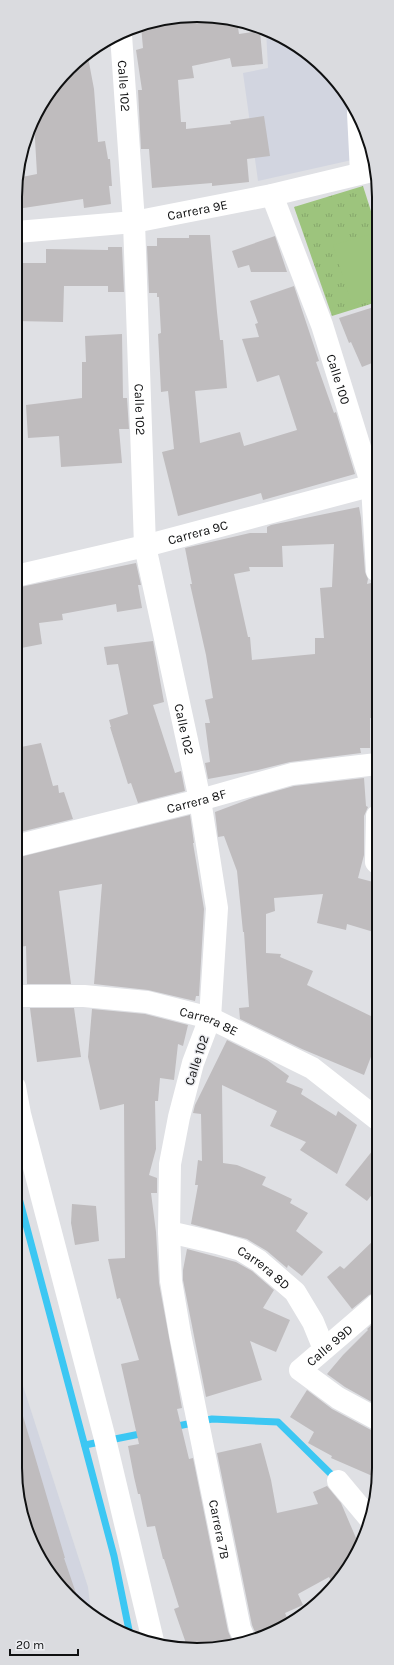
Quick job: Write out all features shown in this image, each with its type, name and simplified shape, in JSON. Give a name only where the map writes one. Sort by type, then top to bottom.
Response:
[{"type":"street","name":"Calle 102","points":[[121,39],[134,222],[145,546],[200,800],[217,908],[210,1018],[193,1063],[179,1117],[170,1164],[169,1232],[171,1281],[198,1422]]},
{"type":"street","points":[[364,145],[369,171]]},
{"type":"street","name":"Carrera 9E","points":[[22,231],[134,222],[272,195],[369,171]]},
{"type":"street","name":"Calle 100","points":[[272,195],[322,325],[372,479]]},
{"type":"street","name":"Carrera 9C","points":[[22,575],[145,546],[372,486]]},
{"type":"street","name":"Carrera 8F","points":[[22,844],[200,800],[292,774],[372,765]]},
{"type":"street","name":"Carrera 8E","points":[[22,996],[84,996],[147,1002],[210,1018],[312,1068],[372,1115]]},
{"type":"street","points":[[22,1122],[105,1440],[152,1637]]},
{"type":"street","name":"Carrera 8D","points":[[169,1232],[216,1242],[241,1250],[259,1261],[295,1292],[313,1322],[324,1349]]},
{"type":"street","name":"Calle 99D","points":[[372,1308],[300,1370],[338,1398],[372,1416]]},
{"type":"street","name":"Carrera 7B","points":[[198,1422],[240,1629],[244,1637]]},
{"type":"street","points":[[338,1481],[366,1514]]},
{"type":"shaded area","points":[[266,36],[294,51],[321,73],[336,90],[350,111],[352,160],[258,181],[243,73],[268,68]]},
{"type":"shaded area","points":[[22,1383],[88,1587],[90,1607],[73,1592],[58,1575],[45,1556],[31,1524],[25,1502],[22,1479]]},
{"type":"green space","points":[[363,186],[372,214],[372,304],[332,316],[294,207]]},
{"type":"green space","points":[[372,234],[372,299],[352,305],[333,245]]},
{"type":"building","points":[[174,23],[220,23],[238,27],[239,34],[255,32],[260,34],[263,64],[232,67],[230,58],[192,66],[194,78],[178,80],[181,122],[186,122],[186,129],[231,124],[230,121],[264,116],[270,156],[247,159],[249,182],[212,186],[212,183],[152,188],[149,149],[141,149],[138,90],[142,90],[136,50],[143,48],[141,31]]},
{"type":"building","points":[[88,59],[94,89],[98,142],[105,141],[108,159],[110,159],[112,186],[109,186],[111,204],[84,208],[83,199],[22,208],[23,177],[37,174],[35,130],[45,109],[58,90],[73,73]]},
{"type":"building","points":[[189,235],[210,235],[220,340],[223,340],[227,388],[195,391],[200,443],[240,432],[244,446],[297,430],[279,375],[257,382],[242,339],[259,337],[255,324],[258,323],[250,301],[294,286],[319,361],[316,362],[334,413],[336,412],[355,474],[263,500],[261,493],[178,516],[162,452],[174,449],[168,391],[161,392],[158,334],[161,333],[159,297],[157,297],[157,293],[149,293],[147,246],[157,246],[157,238],[189,238]]},
{"type":"building","points":[[275,236],[287,272],[251,272],[249,265],[238,268],[232,251]]},
{"type":"building","points":[[108,247],[122,247],[124,292],[108,292],[108,286],[64,286],[63,322],[22,321],[22,263],[46,263],[46,249],[108,250]]},
{"type":"building","points":[[372,308],[372,363],[362,367],[351,342],[349,343],[339,318]]},
{"type":"building","points":[[122,334],[123,398],[127,398],[129,429],[119,429],[122,463],[61,467],[59,436],[28,438],[26,405],[82,398],[82,362],[86,362],[85,336]]},
{"type":"building","points":[[359,507],[365,572],[368,579],[367,584],[371,583],[372,718],[370,718],[370,748],[360,748],[361,753],[290,762],[258,770],[208,779],[205,763],[210,762],[205,723],[210,723],[205,700],[213,698],[206,655],[190,584],[192,584],[185,548],[250,533],[267,533],[267,527]],"holes":[[[334,544],[332,587],[320,588],[324,638],[315,638],[315,654],[252,660],[250,637],[248,637],[234,574],[250,571],[249,567],[283,567],[282,546]]]},
{"type":"building","points":[[136,563],[141,585],[138,585],[142,608],[117,612],[116,604],[62,614],[63,620],[39,623],[42,644],[22,648],[22,587]]},
{"type":"building","points":[[153,641],[164,702],[153,705],[175,773],[181,771],[185,791],[138,803],[131,783],[128,784],[110,727],[109,720],[128,714],[118,664],[107,665],[104,647]]},
{"type":"building","points":[[41,743],[53,786],[58,785],[59,793],[64,792],[73,819],[22,832],[22,747]]},
{"type":"building","points":[[364,778],[366,806],[368,807],[364,816],[364,855],[358,878],[372,882],[372,932],[347,924],[346,930],[317,923],[323,894],[274,898],[275,911],[266,914],[266,953],[281,954],[280,957],[313,971],[307,985],[372,1017],[372,1054],[364,1075],[302,1049],[240,1019],[239,1008],[249,1007],[244,932],[237,871],[224,836],[218,837],[215,812],[255,797],[294,786]]},
{"type":"building","points":[[190,815],[204,909],[199,996],[196,996],[195,1001],[148,990],[94,984],[102,884],[59,891],[71,984],[27,984],[26,946],[22,947],[22,857]]},
{"type":"building","points":[[30,1008],[74,1008],[81,1057],[37,1062]]},
{"type":"building","points":[[92,1009],[145,1014],[188,1025],[183,1046],[178,1044],[174,1080],[160,1078],[158,1101],[155,1101],[156,1149],[149,1175],[157,1178],[157,1193],[151,1193],[156,1232],[159,1283],[182,1408],[177,1409],[189,1459],[193,1458],[231,1640],[208,1643],[186,1643],[174,1609],[179,1607],[163,1559],[155,1526],[147,1527],[140,1494],[138,1494],[128,1446],[139,1444],[121,1364],[139,1360],[120,1298],[117,1299],[108,1259],[125,1258],[124,1104],[100,1110],[88,1057]]},
{"type":"building","points":[[227,1040],[267,1060],[289,1076],[286,1082],[303,1089],[301,1094],[336,1116],[338,1111],[357,1125],[337,1174],[300,1150],[306,1142],[270,1126],[277,1111],[222,1085],[223,1163],[237,1165],[266,1177],[262,1185],[292,1199],[290,1203],[308,1213],[296,1231],[323,1252],[302,1276],[288,1265],[287,1268],[267,1251],[247,1239],[191,1224],[198,1185],[195,1185],[198,1160],[202,1161],[201,1114],[193,1113],[195,1105]]},
{"type":"building","points":[[372,1151],[372,1194],[367,1201],[345,1185]]},
{"type":"building","points":[[72,1204],[96,1206],[99,1241],[75,1245],[71,1223]]},
{"type":"building","points":[[372,1242],[372,1294],[352,1309],[327,1277],[340,1266],[344,1269]]},
{"type":"building","points":[[187,1249],[236,1262],[252,1271],[274,1290],[263,1308],[290,1320],[276,1352],[250,1341],[262,1380],[206,1397],[183,1280],[183,1270]]},
{"type":"building","points":[[372,1324],[372,1402],[345,1387],[327,1374],[343,1355],[368,1330],[367,1329]]},
{"type":"building","points":[[307,1390],[332,1409],[372,1430],[372,1476],[331,1458],[332,1456],[308,1443],[314,1432],[290,1417]]},
{"type":"building","points":[[22,1413],[65,1558],[77,1595],[58,1575],[45,1556],[31,1524],[25,1502],[22,1479]]},
{"type":"building","points":[[261,1443],[271,1480],[277,1513],[318,1504],[313,1492],[327,1486],[341,1503],[357,1540],[349,1556],[331,1581],[329,1577],[298,1594],[303,1605],[285,1613],[287,1618],[284,1620],[255,1633],[252,1625],[217,1453]]},
{"type":"waterway","points":[[22,1209],[114,1556],[129,1629]]},
{"type":"waterway","points":[[173,1427],[212,1419],[278,1422],[336,1479]]},
{"type":"waterway","points":[[85,1445],[145,1433]]}]
